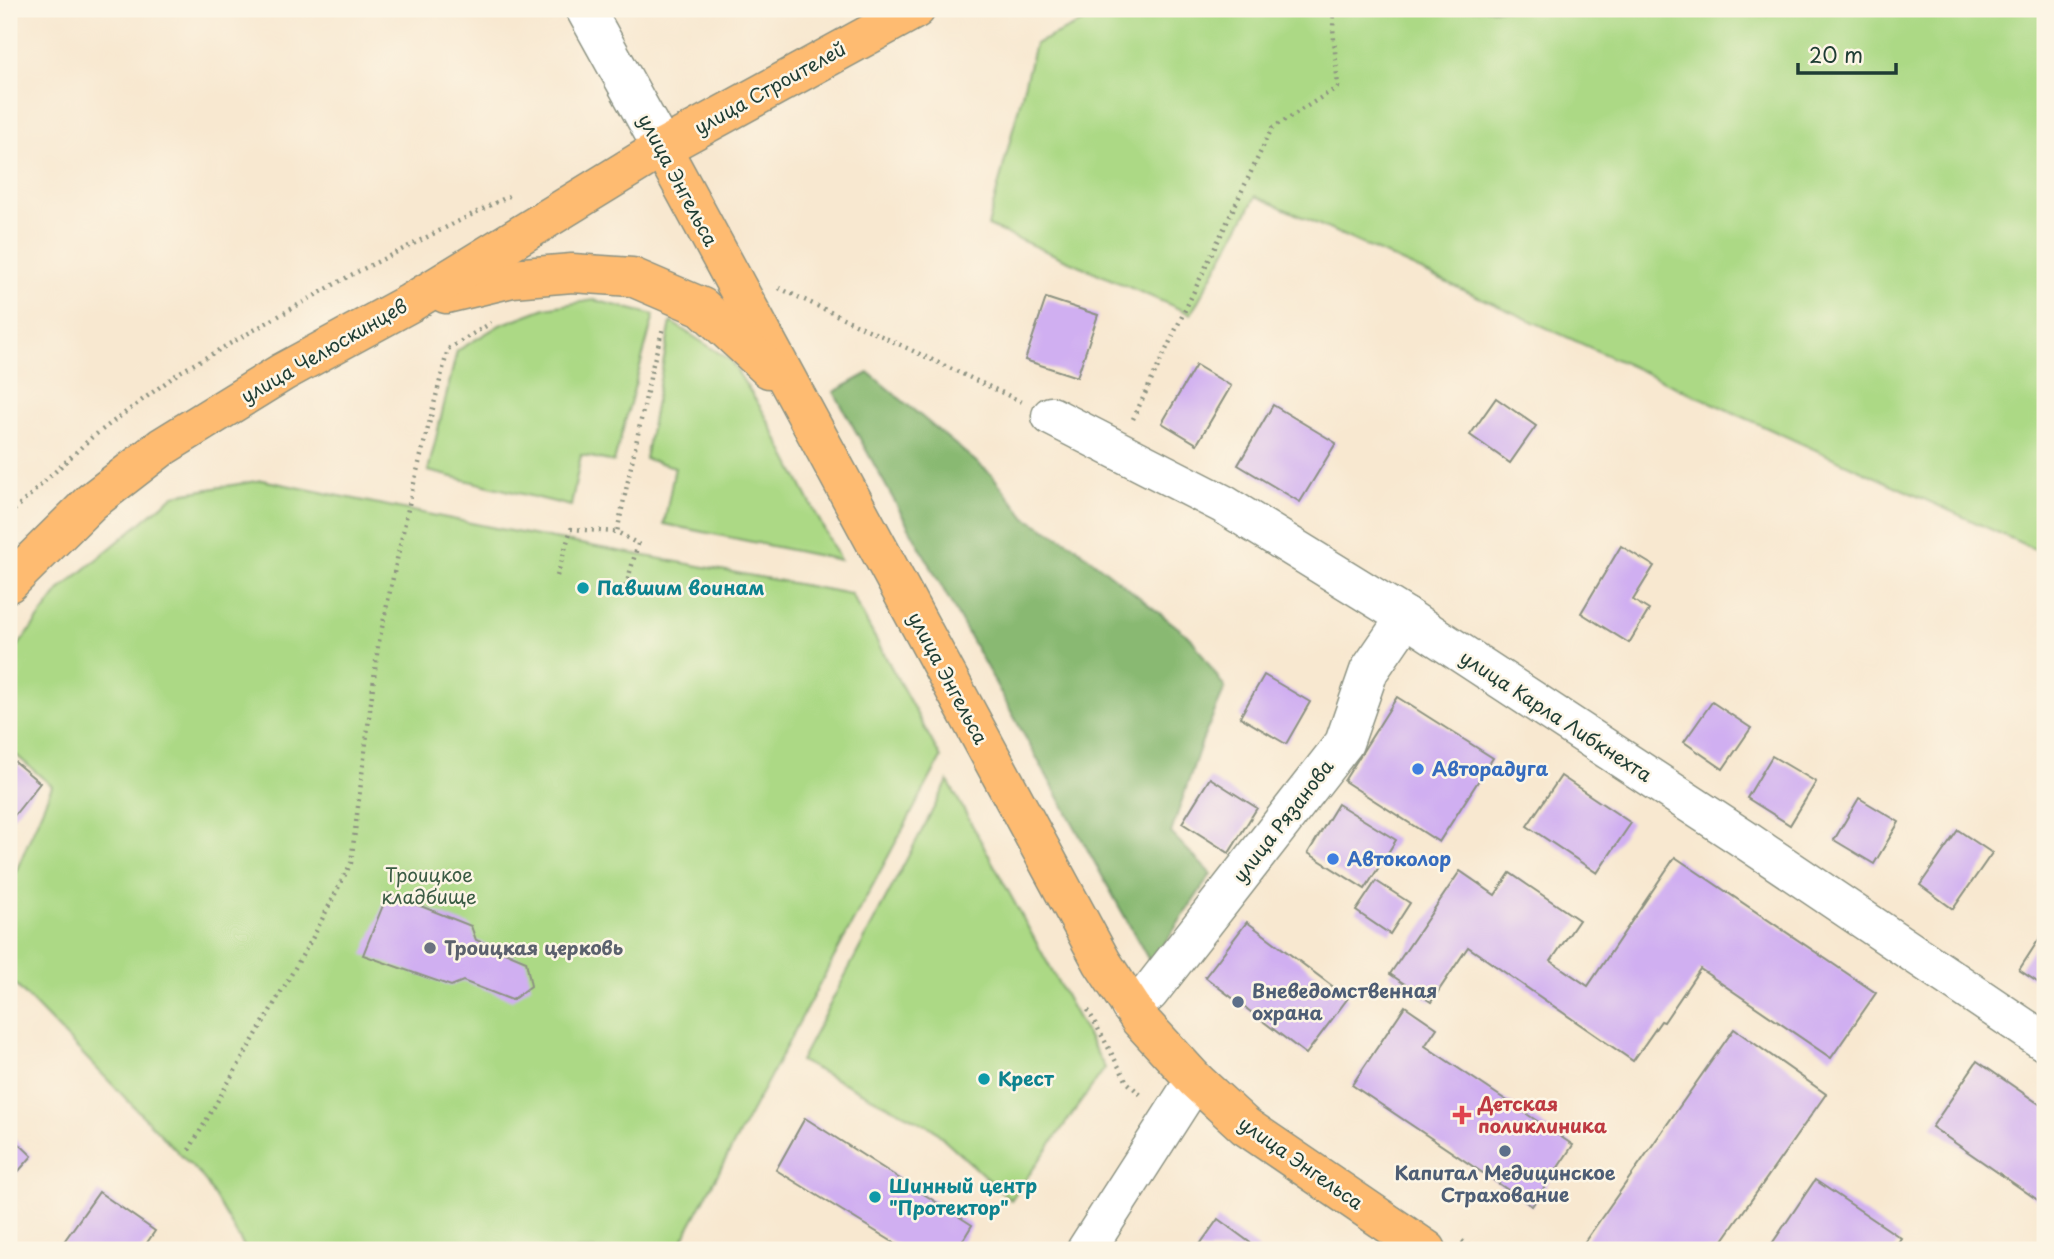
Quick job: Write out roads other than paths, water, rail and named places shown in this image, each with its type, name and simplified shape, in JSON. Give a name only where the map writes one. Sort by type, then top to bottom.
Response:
[{"type":"main road","name":"улица Строителей","points":[[662,148],[916,9]]},
{"type":"main road","name":"улица Челюскинцев","points":[[14,567],[162,447],[284,372],[410,303],[662,148]]},
{"type":"main road","name":"улица Энгельса","points":[[662,148],[1102,962],[1130,1006],[1195,1080],[1245,1126],[1440,1242]]},
{"type":"main road","points":[[410,303],[512,278],[572,273],[632,277],[702,307],[793,392]]},
{"type":"street","name":"улица Энгельса","points":[[585,9],[662,148]]},
{"type":"street","name":"улица Карла Либкнехта","points":[[1051,416],[1223,504],[1406,617],[1759,848],[2045,1042]]},
{"type":"street","name":"улица Рязанова","points":[[1130,1006],[1149,993],[1344,743],[1369,671],[1406,617]]},
{"type":"street","points":[[1087,1250],[1195,1080]]},
{"type":"place","name":"Павшим воинам","points":[[583,588]]},
{"type":"place","name":"Авторадуга","points":[[1418,769]]},
{"type":"place","name":"Автоколор","points":[[1333,859]]},
{"type":"place","name":"Троицкая церковь","points":[[430,948]]},
{"type":"place","name":"Вневедомственная охрана","points":[[1238,1002]]},
{"type":"place","name":"Крест","points":[[984,1079]]},
{"type":"place","name":"Детская поликлиника","points":[[1462,1115]]},
{"type":"place","name":"Капитал Медицинское Страхование","points":[[1505,1151]]},
{"type":"place","name":"Шинный центр \"Протектор\"","points":[[875,1197]]},
{"type":"park label","name":"Троицкое кладбище","points":[[429,886]]}]
